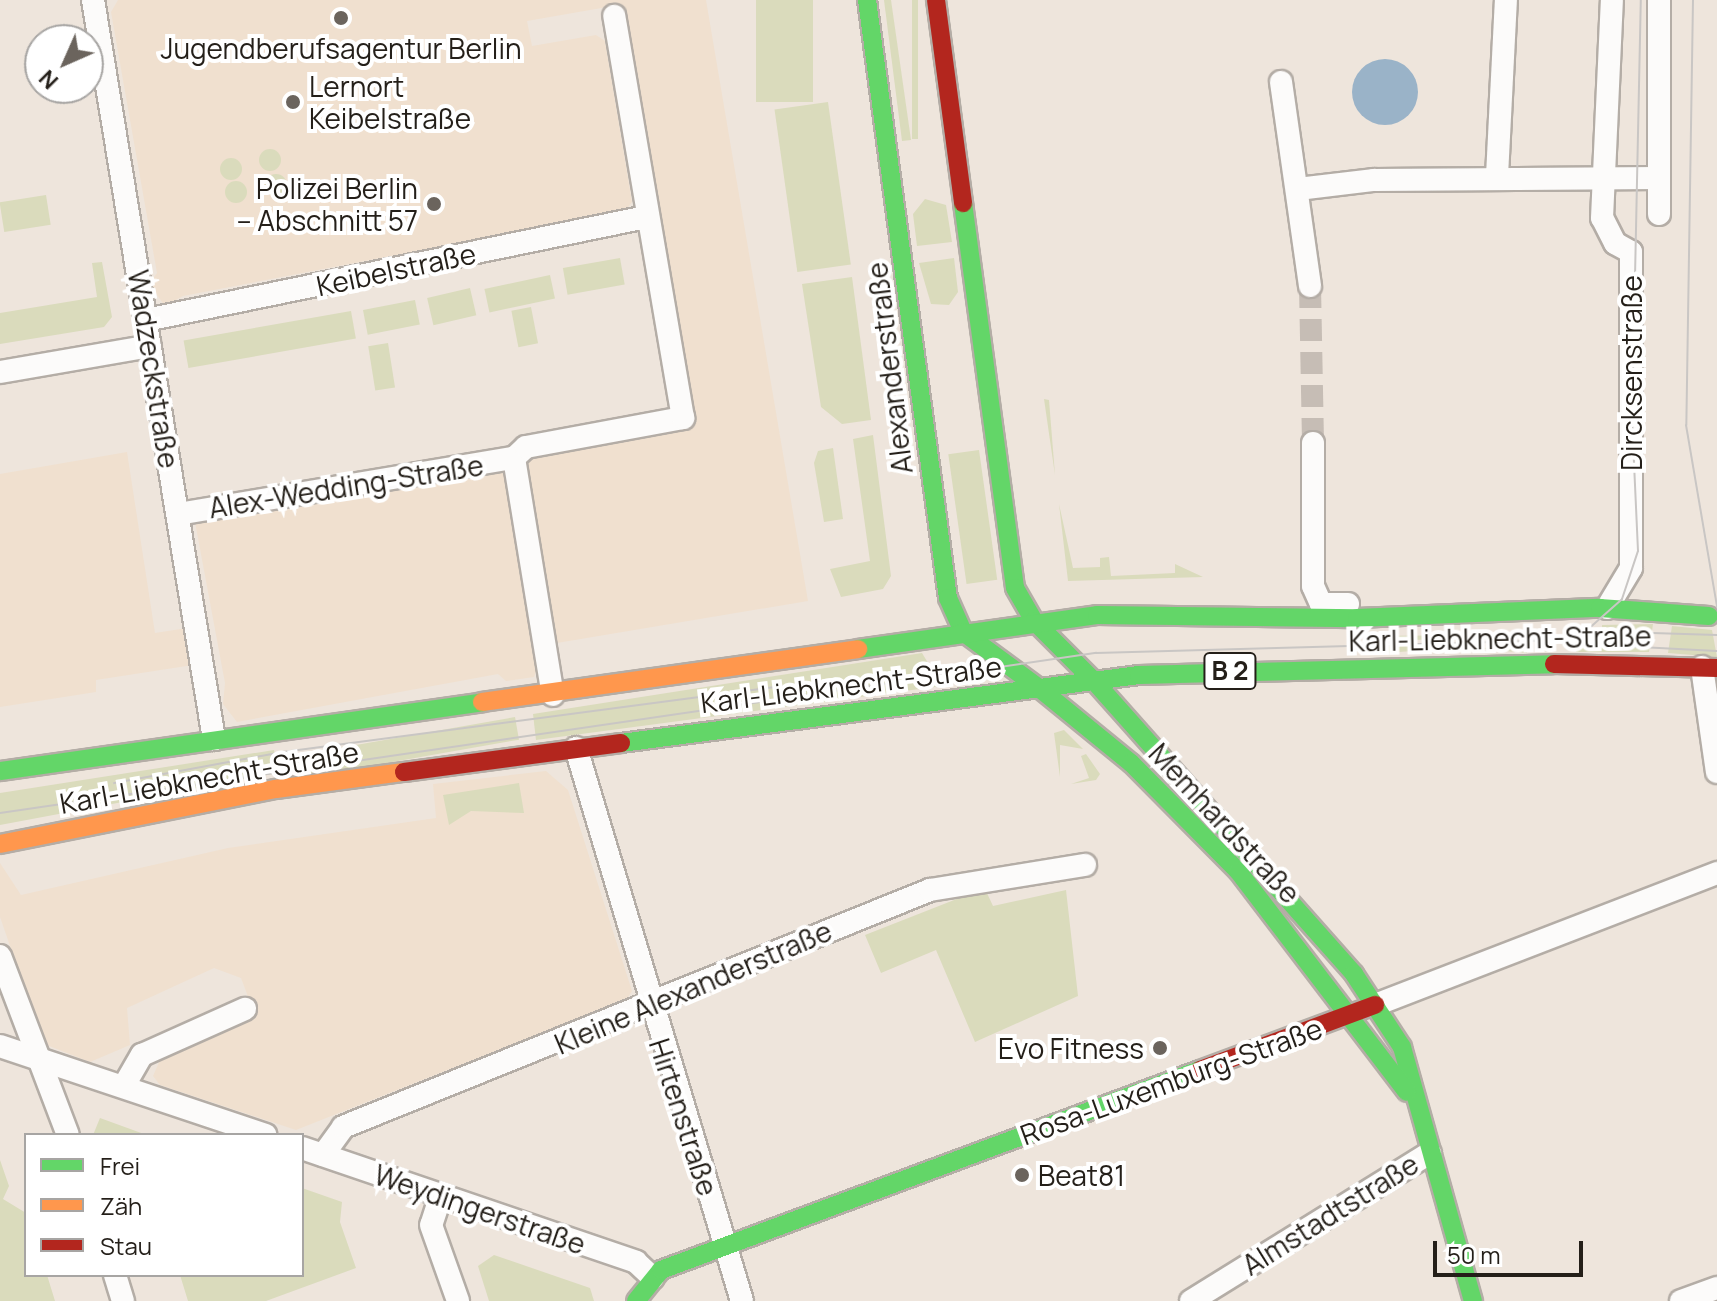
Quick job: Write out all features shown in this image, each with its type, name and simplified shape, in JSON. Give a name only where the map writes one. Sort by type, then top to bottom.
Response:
[{"type":"main road","name":"Alexanderstraße","points":[[867,0],[945,581],[963,632]]},
{"type":"main road","points":[[936,0],[1015,588],[1034,621],[1094,681]]},
{"type":"main road","name":"Karl-Liebknecht-Straße","points":[[0,771],[214,739],[553,695],[1034,621],[1607,608],[1709,616]]},
{"type":"main road","points":[[963,632],[1039,688]]},
{"type":"main road","name":"Karl-Liebknecht-Straße","points":[[0,844],[276,789],[1094,681],[1367,667],[1710,667]]},
{"type":"main road","name":"Memhardstraße","points":[[1094,681],[1233,831],[1375,1005],[1402,1047],[1415,1103]]},
{"type":"main road","name":"Memhardstraße","points":[[1039,688],[1120,753],[1228,859],[1352,1014],[1415,1103]]},
{"type":"main road","name":"Rosa-Luxemburg-Straße","points":[[636,1301],[653,1278],[724,1245],[1375,1005]]},
{"type":"main road","points":[[1415,1103],[1473,1301]]},
{"type":"street","name":"Wadzeckstraße","points":[[93,0],[214,739]]},
{"type":"street","points":[[1497,176],[1506,0]]},
{"type":"street","name":"Dircksenstraße","points":[[1607,608],[1631,568],[1631,252],[1615,243],[1602,218],[1612,0]]},
{"type":"street","points":[[1659,0],[1659,214]]},
{"type":"street","points":[[614,16],[646,217]]},
{"type":"street","points":[[1281,82],[1294,201],[1310,286]]},
{"type":"street","points":[[1294,201],[1497,176],[1659,178]]},
{"type":"street","name":"Keibelstraße","points":[[146,320],[646,217]]},
{"type":"street","name":"Alex-Wedding-Straße","points":[[178,514],[514,458],[526,447],[683,418],[646,217]]},
{"type":"street","points":[[0,372],[150,346]]},
{"type":"street","points":[[1313,443],[1313,586],[1321,604],[1357,604]]},
{"type":"street","name":"Alex-Wedding-Straße","points":[[514,458],[553,695]]},
{"type":"street","points":[[1710,667],[1717,772]]},
{"type":"street","name":"Hirtenstraße","points":[[576,748],[648,1005],[742,1301]]},
{"type":"street","name":"Kleine Alexanderstraße","points":[[313,1151],[343,1127],[930,890],[1085,865]]},
{"type":"street","name":"Rosa-Luxemburg-Straße","points":[[1375,1005],[1717,873]]},
{"type":"street","points":[[0,956],[67,1133]]},
{"type":"street","points":[[125,1084],[142,1055],[245,1009]]},
{"type":"street","points":[[0,1046],[125,1084],[260,1133]]},
{"type":"street","name":"Weydingerstraße","points":[[313,1151],[440,1198],[636,1262],[653,1278]]},
{"type":"street","name":"Almstadtstraße","points":[[1191,1301],[1430,1153]]},
{"type":"street","points":[[440,1198],[431,1225],[458,1301]]},
{"type":"street","points":[[116,1277],[123,1301]]},
{"type":"street","points":[[1681,1301],[1717,1288]]},
{"type":"shaded area","points":[[118,0],[706,0],[808,601],[551,644],[524,457],[688,425],[613,6],[527,21],[532,46],[596,35],[605,41],[632,202],[625,211],[183,296],[165,306],[149,284],[157,273],[111,12]]},
{"type":"shaded area","points":[[127,452],[155,633],[187,628],[193,665],[96,680],[96,692],[0,707],[0,474]]},
{"type":"shaded area","points":[[509,469],[541,658],[534,677],[506,681],[498,674],[237,722],[223,704],[225,683],[195,522]]},
{"type":"shaded area","points":[[546,771],[568,790],[632,991],[627,999],[296,1130],[160,1085],[153,1076],[160,1060],[256,1018],[241,978],[214,968],[127,1008],[130,1045],[90,1062],[44,1044],[0,917],[0,863],[21,895],[228,848],[436,818],[433,784]]},
{"type":"green space","points":[[756,0],[813,0],[813,102],[756,102]]},
{"type":"green space","points":[[884,0],[891,0],[911,140],[902,141]]},
{"type":"green space","points":[[912,0],[918,0],[918,139],[912,139]]},
{"type":"green space","points":[[828,102],[851,264],[797,272],[775,110]]},
{"type":"green space","points":[[270,149],[278,152],[281,160],[278,168],[270,171],[262,168],[259,160],[262,152]]},
{"type":"green space","points":[[231,158],[239,161],[242,169],[239,177],[231,180],[223,177],[220,169],[223,161]]},
{"type":"green space","points":[[276,174],[284,177],[287,185],[284,193],[276,196],[268,193],[265,185],[268,177]]},
{"type":"green space","points":[[236,181],[244,184],[247,192],[244,200],[236,203],[228,200],[225,192],[228,184]]},
{"type":"green space","points":[[46,195],[51,225],[4,232],[0,202]]},
{"type":"green space","points":[[925,199],[946,205],[952,242],[917,246],[913,214]]},
{"type":"green space","points":[[620,258],[625,285],[568,295],[563,268]]},
{"type":"green space","points":[[954,258],[958,292],[949,305],[931,304],[919,263]]},
{"type":"green space","points":[[102,262],[112,317],[104,327],[0,344],[0,313],[97,297],[92,263]]},
{"type":"green space","points":[[550,275],[555,298],[489,312],[484,289]]},
{"type":"green space","points":[[852,277],[871,420],[842,424],[821,407],[802,284]]},
{"type":"green space","points":[[470,288],[476,315],[433,325],[427,298]]},
{"type":"green space","points":[[415,300],[420,325],[368,335],[363,310]]},
{"type":"green space","points":[[531,307],[538,343],[518,347],[511,311]]},
{"type":"green space","points":[[351,311],[356,339],[188,368],[184,341]]},
{"type":"green space","points":[[388,343],[395,387],[375,391],[368,346]]},
{"type":"green space","points":[[1044,399],[1049,400],[1055,475]]},
{"type":"green space","points":[[873,435],[891,576],[883,589],[841,597],[830,569],[870,561],[853,439]]},
{"type":"green space","points":[[833,448],[843,519],[824,522],[814,463],[818,451]]},
{"type":"green space","points":[[979,450],[997,580],[967,584],[948,454]]},
{"type":"green space","points":[[1059,504],[1073,568],[1100,567],[1100,558],[1109,557],[1111,576],[1175,573],[1175,564],[1203,577],[1068,581]]},
{"type":"green space","points":[[1653,624],[1649,652],[1576,652],[1577,639],[1602,634],[1602,625]]},
{"type":"green space","points":[[1672,626],[1712,630],[1717,657],[1668,653]]},
{"type":"green space","points":[[1497,635],[1497,638],[1366,641],[1366,636]]},
{"type":"green space","points":[[1366,646],[1528,646],[1527,653],[1465,647],[1386,653]]},
{"type":"green space","points":[[922,653],[942,686],[536,740],[533,714]]},
{"type":"green space","points":[[515,717],[519,740],[297,779],[293,756]]},
{"type":"green space","points":[[1064,730],[1083,749],[1060,745],[1060,777],[1054,733]]},
{"type":"green space","points":[[274,750],[278,773],[0,825],[0,793]]},
{"type":"green space","points":[[1086,754],[1100,774],[1096,780],[1071,784],[1089,778],[1081,756]]},
{"type":"green space","points":[[519,783],[524,813],[471,811],[449,825],[443,795]]},
{"type":"green space","points":[[1066,890],[1078,996],[975,1042],[936,950],[881,973],[865,935],[972,893],[986,891],[993,906]]},
{"type":"green space","points":[[100,1118],[141,1133],[94,1133]]},
{"type":"green space","points":[[0,1160],[9,1186],[3,1199],[24,1212],[24,1277],[48,1277],[55,1301],[0,1301]]},
{"type":"green space","points":[[304,1189],[342,1202],[340,1222],[356,1268],[266,1301],[188,1301],[181,1277],[304,1277]]},
{"type":"green space","points":[[494,1255],[590,1288],[594,1301],[489,1301],[478,1266]]},
{"type":"water","points":[[1385,59],[1408,69],[1418,92],[1408,115],[1385,125],[1362,115],[1352,92],[1362,69]]},
{"type":"tunnel","points":[[1310,286],[1313,443]]},
{"type":"tram line","points":[[0,813],[1096,653],[1548,640],[1586,631],[1622,599],[1638,551],[1632,420],[1641,0]]},
{"type":"tram line","points":[[1693,0],[1686,425],[1717,607]]},
{"type":"tram line","points":[[1588,631],[1717,635]]},
{"type":"tram line","points":[[1563,643],[1717,651]]},
{"type":"tram line","points":[[114,783],[283,752],[783,686]]},
{"type":"traffic: fast","points":[[867,0],[948,598],[963,632],[1039,688]]},
{"type":"traffic: fast","points":[[963,203],[1015,588],[1034,621],[1094,681]]},
{"type":"traffic: fast","points":[[858,649],[1097,615],[1357,618],[1600,608],[1709,616]]},
{"type":"traffic: fast","points":[[621,743],[1139,675],[1554,664]]},
{"type":"traffic: fast","points":[[1094,681],[1354,974],[1402,1047],[1473,1301]]},
{"type":"traffic: fast","points":[[1039,688],[1131,763],[1238,871],[1407,1092]]},
{"type":"traffic: fast","points":[[0,771],[482,702]]},
{"type":"traffic: fast","points":[[636,1301],[661,1270],[1200,1070]]},
{"type":"traffic: slow","points":[[482,702],[858,649]]},
{"type":"traffic: slow","points":[[0,844],[276,789],[404,772]]},
{"type":"traffic: jam","points":[[936,0],[963,203]]},
{"type":"traffic: jam","points":[[1554,664],[1717,668]]},
{"type":"traffic: jam","points":[[404,772],[621,743]]},
{"type":"traffic: jam","points":[[1200,1070],[1375,1005]]},
{"type":"place","name":"Jugendberufsagentur Berlin","points":[[341,18]]},
{"type":"place","name":"Lernort Keibelstraße","points":[[293,102]]},
{"type":"place","name":"Polizei Berlin – Abschnitt 57","points":[[434,204]]},
{"type":"place","name":"Evo Fitness","points":[[1160,1048]]},
{"type":"place","name":"Beat81","points":[[1022,1175]]}]
